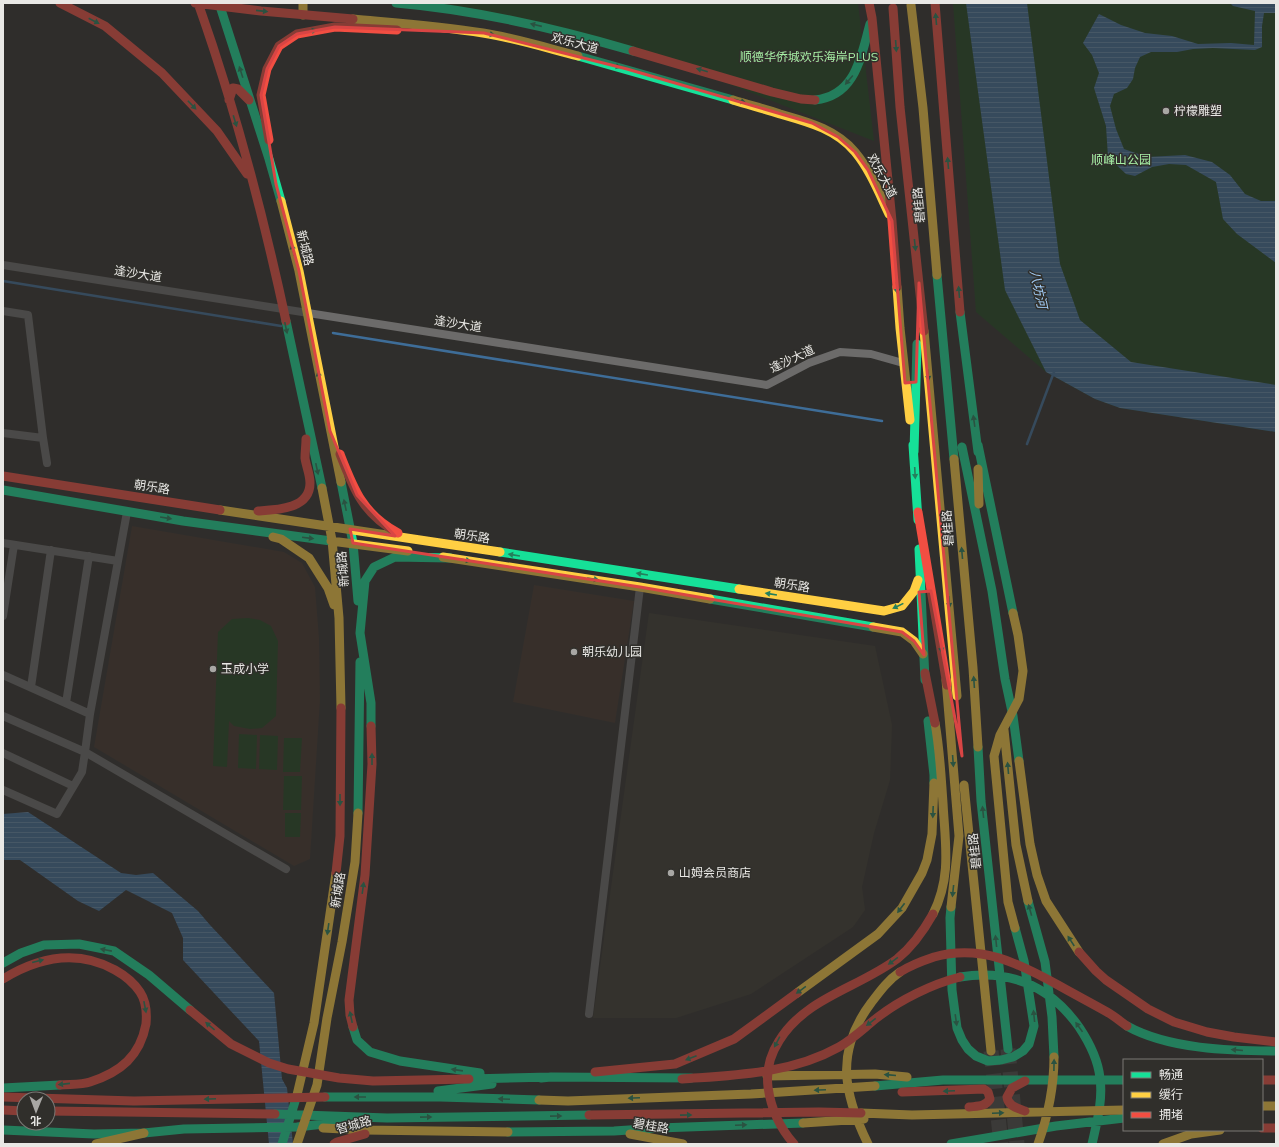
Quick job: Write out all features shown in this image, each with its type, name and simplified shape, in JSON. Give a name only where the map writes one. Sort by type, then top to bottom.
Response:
[{"type":"main road","points":[[60,3],[105,26],[162,73],[217,131],[252,180]]},
{"type":"main road","name":"新城路","points":[[197,3],[208,31],[229,100],[271,254],[330,526],[339,618],[341,705],[340,836],[314,1024],[294,1106],[282,1144]]},
{"type":"main road","name":"欢乐大道","points":[[197,3],[303,15],[411,24],[484,33],[533,44],[812,123],[838,137],[855,152],[868,170],[892,221]]},
{"type":"main road","points":[[303,3],[303,15]]},
{"type":"main road","name":"欢乐大道","points":[[396,3],[444,7],[547,27],[786,95],[809,100],[822,99],[837,92],[849,81],[858,68],[872,18]]},
{"type":"main road","points":[[379,1097],[675,1064],[734,1039],[878,934],[902,908],[922,873],[927,860],[932,834],[934,775],[927,714],[919,575],[918,512],[914,452],[903,363],[892,221],[872,18],[869,3]]},
{"type":"main road","points":[[935,3],[961,323],[978,445],[1018,636],[1023,670],[1019,699],[1000,735],[994,756],[1008,902],[1024,961],[1033,1011],[1034,1026],[1029,1044],[1023,1051],[1013,1057],[1001,1060],[988,1061],[976,1056],[968,1049],[957,1028],[955,1017],[952,990],[950,918],[959,836],[946,680]]},
{"type":"main road","name":"新城路","points":[[220,5],[276,184],[297,265],[353,543],[360,633],[359,800],[355,862],[342,942],[327,1018],[317,1085],[297,1144]]},
{"type":"main road","name":"碧桂路","points":[[911,5],[923,108],[940,316],[973,668],[981,801],[1008,1049]]},
{"type":"main road","points":[[893,8],[900,107],[919,283],[958,703]]},
{"type":"main road","points":[[276,184],[262,95],[266,69],[279,46],[297,34],[335,27],[468,31]]},
{"type":"main road","points":[[671,82],[676,63]]},
{"type":"main road","points":[[229,100],[233,88],[238,88],[251,102]]},
{"type":"main road","points":[[914,452],[919,283]]},
{"type":"main road","points":[[947,382],[979,530],[1005,679],[1013,716],[1030,844],[1037,875],[1046,901],[1075,947],[1096,971],[1106,980],[1148,1009],[1174,1022],[1207,1032],[1276,1042]]},
{"type":"main road","points":[[239,513],[282,510],[292,507],[303,500],[307,494],[310,484],[305,457],[308,426]]},
{"type":"main road","points":[[330,431],[357,495],[370,512],[387,528],[409,538]]},
{"type":"main road","points":[[978,445],[979,530]]},
{"type":"main road","name":"朝乐路","points":[[3,476],[884,611],[902,606],[914,591],[919,575]]},
{"type":"main road","name":"朝乐路","points":[[3,490],[127,512],[242,530],[353,543],[640,587],[854,623],[902,632],[914,641],[924,655]]},
{"type":"main road","points":[[918,512],[946,680],[961,749]]},
{"type":"main road","points":[[242,530],[281,539],[309,558],[328,588],[339,618]]},
{"type":"main road","points":[[450,558],[395,557],[374,567],[366,581],[360,633],[371,703],[372,764],[365,875],[349,1000],[350,1015],[357,1040],[370,1052],[400,1060],[474,1073],[551,1077],[682,1079],[875,1074],[943,1080]]},
{"type":"main road","points":[[990,592],[1016,845],[1024,889],[1045,962],[1052,1018],[1054,1077],[1049,1106],[1038,1144]]},
{"type":"main road","points":[[854,623],[869,622],[872,618],[870,614],[856,607]]},
{"type":"main road","points":[[794,1144],[780,1127],[773,1112],[769,1096],[768,1066],[771,1054],[776,1044],[785,1029],[795,1019],[819,1002],[883,969],[898,958],[911,946],[926,924],[939,900],[947,865],[947,835],[938,742],[925,673]]},
{"type":"main road","points":[[964,776],[991,1051]]},
{"type":"main road","points":[[3,963],[21,953],[44,945],[79,944],[114,951],[149,975],[231,1044],[269,1063],[288,1069],[339,1078],[373,1081],[551,1077]]},
{"type":"main road","points":[[868,1144],[859,1126],[847,1084],[848,1052],[851,1039],[866,1009],[891,979],[912,965],[935,956],[970,951],[991,954],[1014,962],[1036,972],[1103,1009],[1130,1027],[1156,1037],[1192,1047],[1276,1051]]},
{"type":"main road","points":[[3,979],[30,963],[50,958],[70,957],[90,959],[112,968],[132,981],[143,996],[146,1015],[144,1033],[140,1047],[132,1059],[115,1072],[90,1082],[36,1087],[3,1088]]},
{"type":"main road","points":[[682,1079],[762,1073],[804,1062],[839,1047],[880,1015],[946,980],[989,974],[1018,980],[1036,986],[1053,998],[1084,1033],[1098,1065],[1101,1082],[1100,1111],[1092,1144]]},
{"type":"main road","points":[[3,1096],[134,1101],[379,1097],[440,1097],[568,1101],[751,1094],[943,1080],[1123,1080]]},
{"type":"main road","points":[[1027,1080],[1010,1090],[1007,1095],[1010,1105],[1027,1112]]},
{"type":"main road","points":[[1263,1080],[1276,1080]]},
{"type":"main road","points":[[56,1111],[137,1114],[298,1114],[387,1118],[819,1112],[983,1106],[988,1103],[990,1099],[988,1092],[984,1089],[894,1092],[836,1089]]},
{"type":"main road","points":[[1263,1106],[1276,1106]]},
{"type":"main road","points":[[3,1110],[16,1111]]},
{"type":"main road","points":[[3,1130],[94,1134],[144,1133],[184,1129],[263,1127],[381,1130],[614,1131],[817,1123],[912,1115],[1123,1110]]},
{"type":"main road","points":[[819,1112],[912,1115]]},
{"type":"main road","points":[[297,1127],[387,1118]]},
{"type":"main road","points":[[951,1144],[1056,1126],[1122,1119]]},
{"type":"main road","points":[[1263,1128],[1276,1128]]},
{"type":"main road","name":"智城路","points":[[334,1144],[358,1135],[381,1130]]},
{"type":"main road","name":"碧桂路","points":[[614,1131],[683,1144]]},
{"type":"main road","points":[[1164,1144],[1181,1137],[1208,1131]]},
{"type":"main road","points":[[96,1144],[144,1133]]},
{"type":"street","name":"逢沙大道","points":[[3,265],[767,385],[809,363],[840,352],[871,354],[903,363]]},
{"type":"street","points":[[3,310],[28,315],[42,438],[47,462]]},
{"type":"street","points":[[3,430],[42,438]]},
{"type":"street","points":[[3,790],[57,814],[82,772],[90,714],[127,512]]},
{"type":"street","points":[[3,543],[118,561]]},
{"type":"street","points":[[3,616],[14,545]]},
{"type":"street","points":[[31,687],[51,550]]},
{"type":"street","points":[[66,703],[89,556]]},
{"type":"street","points":[[589,1014],[640,587]]},
{"type":"street","points":[[3,675],[90,714]]},
{"type":"street","points":[[3,716],[84,752],[286,868]]},
{"type":"street","points":[[3,752],[73,786]]},
{"type":"highlighted area","points":[[335,27],[484,33],[627,69],[812,123],[838,137],[855,152],[868,170],[892,221],[905,383],[916,382],[919,283],[962,756],[931,591],[919,592],[924,655],[914,641],[902,632],[640,587],[353,543],[350,529],[395,536],[357,495],[330,431],[299,271],[276,184],[261,95],[267,69],[279,46],[297,34]]},
{"type":"shaded area","name":"玉成小学","points":[[132,526],[284,552],[302,563],[315,587],[319,638],[320,700],[310,859],[294,866],[94,747]]},
{"type":"shaded area","name":"朝乐幼儿园","points":[[534,585],[634,601],[615,723],[513,702]]},
{"type":"shaded area","points":[[649,613],[875,646],[892,725],[890,780],[874,833],[862,887],[865,910],[853,927],[751,994],[676,1018],[593,1018]]},
{"type":"green space","name":"顺德华侨城欢乐海岸PLUS","points":[[427,3],[858,3],[874,141],[637,48]]},
{"type":"green space","name":"顺峰山公园","points":[[953,3],[1276,3],[1276,432],[1120,408],[1095,399],[1046,372],[976,312]]},
{"type":"green space","points":[[248,618],[260,620],[271,626],[278,641],[276,716],[262,728],[250,729],[234,726],[229,721],[227,767],[213,766],[218,632],[232,619]]},
{"type":"green space","points":[[239,734],[257,735],[256,769],[238,768]]},
{"type":"green space","points":[[260,735],[278,736],[277,770],[259,769]]},
{"type":"green space","points":[[284,738],[302,738],[300,772],[283,772]]},
{"type":"green space","points":[[284,776],[302,776],[301,810],[283,810]]},
{"type":"green space","points":[[285,813],[301,813],[300,837],[285,837]]},
{"type":"water","name":"八坊河","points":[[966,3],[1027,3],[1060,264],[1080,320],[1131,362],[1276,385],[1276,432],[1120,408],[1095,399],[1046,372],[1005,290]]},
{"type":"water","points":[[1230,3],[1276,3],[1276,13],[1264,13],[1262,26],[1262,47],[1255,50],[1213,48],[1193,49],[1177,52],[1151,52],[1140,57],[1135,68],[1133,79],[1127,88],[1114,94],[1110,106],[1116,129],[1124,149],[1147,157],[1185,155],[1212,162],[1230,175],[1245,194],[1261,201],[1276,201],[1276,263],[1237,234],[1223,219],[1216,182],[1186,165],[1169,164],[1152,167],[1135,176],[1126,174],[1108,157],[1106,126],[1094,88],[1099,73],[1092,55],[1083,43],[1099,14],[1121,25],[1145,33],[1172,36],[1198,44],[1231,43],[1254,45],[1255,11],[1233,6]]},
{"type":"water","points":[[28,812],[121,873],[136,875],[153,873],[198,911],[274,993],[282,1079],[287,1088],[293,1144],[269,1144],[259,1041],[183,960],[183,938],[172,913],[126,890],[99,911],[78,901],[20,860],[3,860],[3,814]]},
{"type":"waterway","points":[[3,281],[281,326]]},
{"type":"waterway","points":[[333,333],[882,421]]},
{"type":"waterway","points":[[1027,444],[1054,372]]},
{"type":"tunnel","points":[[1008,1049],[1017,1144]]},
{"type":"tunnel","points":[[991,1051],[1001,1144]]},
{"type":"traffic: fast","points":[[219,3],[281,201]]},
{"type":"traffic: fast","points":[[396,3],[456,10],[516,21],[633,51]]},
{"type":"traffic: fast","points":[[815,100],[829,97],[840,91],[848,83],[859,61],[870,24]]},
{"type":"traffic: fast","points":[[578,56],[733,100]]},
{"type":"traffic: fast","points":[[937,275],[954,459]]},
{"type":"traffic: fast","points":[[960,312],[978,452]]},
{"type":"traffic: fast","points":[[286,321],[322,488]]},
{"type":"traffic: fast","points":[[914,452],[917,344]]},
{"type":"traffic: fast","points":[[913,445],[918,520]]},
{"type":"traffic: fast","points":[[978,445],[1013,613]]},
{"type":"traffic: fast","points":[[962,447],[992,591],[1019,761]]},
{"type":"traffic: fast","points":[[341,482],[353,543],[358,601]]},
{"type":"traffic: fast","points":[[3,490],[183,521],[331,541]]},
{"type":"traffic: fast","points":[[919,549],[925,680]]},
{"type":"traffic: fast","points":[[500,552],[739,589]]},
{"type":"traffic: fast","points":[[371,726],[371,703],[360,633],[365,581],[374,567],[395,557],[450,558]]},
{"type":"traffic: fast","points":[[710,599],[873,627]]},
{"type":"traffic: fast","points":[[358,813],[360,662]]},
{"type":"traffic: fast","points":[[928,721],[934,783]]},
{"type":"traffic: fast","points":[[978,747],[981,801],[1008,1049]]},
{"type":"traffic: fast","points":[[1028,901],[1045,962],[1052,1017],[1054,1057]]},
{"type":"traffic: fast","points":[[951,907],[952,990],[957,1028],[968,1049],[976,1056],[988,1061],[1013,1057],[1023,1051],[1029,1044],[1034,1026],[1024,961],[1015,928]]},
{"type":"traffic: fast","points":[[3,963],[21,953],[44,945],[79,944],[114,951],[149,975],[190,1010]]},
{"type":"traffic: fast","points":[[960,977],[978,975],[1012,978],[1042,991],[1068,1013],[1086,1039],[1099,1071],[1101,1094],[1098,1119],[1092,1144]]},
{"type":"traffic: fast","points":[[1127,1026],[1143,1034],[1180,1044],[1219,1049],[1276,1051]]},
{"type":"traffic: fast","points":[[353,1027],[357,1040],[370,1052],[400,1061],[480,1073]]},
{"type":"traffic: fast","points":[[469,1079],[551,1077]]},
{"type":"traffic: fast","points":[[541,1078],[691,1078]]},
{"type":"traffic: fast","points":[[875,1086],[943,1080],[1123,1080]]},
{"type":"traffic: fast","points":[[438,1091],[492,1084]]},
{"type":"traffic: fast","points":[[3,1088],[60,1085]]},
{"type":"traffic: fast","points":[[282,1144],[297,1095]]},
{"type":"traffic: fast","points":[[325,1097],[440,1097],[539,1100]]},
{"type":"traffic: fast","points":[[275,1114],[387,1118],[589,1115]]},
{"type":"traffic: fast","points":[[951,1144],[1056,1126],[1123,1118]]},
{"type":"traffic: fast","points":[[3,1130],[94,1134],[144,1133],[184,1129],[297,1127],[342,1122]]},
{"type":"traffic: fast","points":[[508,1132],[614,1131],[803,1123]]},
{"type":"traffic: slow","points":[[303,3],[303,15]]},
{"type":"traffic: slow","points":[[911,5],[923,108],[937,275]]},
{"type":"traffic: slow","points":[[353,19],[483,33],[519,40],[578,56]]},
{"type":"traffic: slow","points":[[733,100],[811,123],[839,137],[855,152],[865,166],[889,214]]},
{"type":"traffic: slow","points":[[281,201],[299,271],[341,482]]},
{"type":"traffic: slow","points":[[897,287],[910,420]]},
{"type":"traffic: slow","points":[[924,331],[957,696]]},
{"type":"traffic: slow","points":[[954,459],[973,668],[978,747]]},
{"type":"traffic: slow","points":[[978,469],[979,504]]},
{"type":"traffic: slow","points":[[322,488],[332,540],[339,618],[341,708]]},
{"type":"traffic: slow","points":[[220,510],[500,552]]},
{"type":"traffic: slow","points":[[273,537],[281,539],[309,558],[328,588],[334,605]]},
{"type":"traffic: slow","points":[[331,541],[408,551]]},
{"type":"traffic: slow","points":[[443,557],[710,599]]},
{"type":"traffic: slow","points":[[739,589],[884,611],[902,606],[914,591],[918,580]]},
{"type":"traffic: slow","points":[[1013,613],[1023,671],[1019,699],[1000,735],[994,756],[1008,902],[1015,928]]},
{"type":"traffic: slow","points":[[873,627],[902,632],[914,641],[923,654]]},
{"type":"traffic: slow","points":[[946,680],[959,836],[951,907]]},
{"type":"traffic: slow","points":[[933,914],[943,886],[946,859],[940,763],[935,723]]},
{"type":"traffic: slow","points":[[1004,730],[1016,845],[1028,901]]},
{"type":"traffic: slow","points":[[1019,761],[1030,844],[1037,875],[1046,901],[1079,952]]},
{"type":"traffic: slow","points":[[797,993],[878,934],[902,908],[922,873],[927,860],[932,834],[934,783]]},
{"type":"traffic: slow","points":[[964,785],[991,1051]]},
{"type":"traffic: slow","points":[[297,1144],[317,1085],[327,1018],[342,942],[355,862],[358,813]]},
{"type":"traffic: slow","points":[[297,1095],[314,1023],[336,873]]},
{"type":"traffic: slow","points":[[868,1144],[859,1125],[848,1090],[848,1055],[852,1038],[871,1003],[881,990],[900,972]]},
{"type":"traffic: slow","points":[[1038,1144],[1050,1101],[1054,1057]]},
{"type":"traffic: slow","points":[[767,1076],[875,1074],[907,1077]]},
{"type":"traffic: slow","points":[[539,1100],[568,1101],[751,1094],[875,1086]]},
{"type":"traffic: slow","points":[[1263,1106],[1276,1106]]},
{"type":"traffic: slow","points":[[861,1113],[912,1115],[1123,1110]]},
{"type":"traffic: slow","points":[[803,1123],[864,1119]]},
{"type":"traffic: slow","points":[[323,1128],[508,1132]]},
{"type":"traffic: slow","points":[[1163,1144],[1191,1134],[1213,1131]]},
{"type":"traffic: slow","points":[[96,1144],[144,1133]]},
{"type":"traffic: slow","points":[[630,1134],[683,1144]]},
{"type":"traffic: jam","points":[[60,3],[105,26],[162,73],[217,131],[247,174]]},
{"type":"traffic: jam","points":[[195,3],[261,11],[353,19]]},
{"type":"traffic: jam","points":[[198,3],[236,121],[258,201],[286,321]]},
{"type":"traffic: jam","points":[[869,3],[872,18],[897,287]]},
{"type":"traffic: jam","points":[[935,3],[960,312]]},
{"type":"traffic: jam","points":[[893,8],[900,107],[924,331]]},
{"type":"traffic: jam","points":[[269,140],[261,95],[267,69],[279,46],[297,34],[335,27],[397,30]]},
{"type":"traffic: jam","points":[[633,51],[772,92],[801,99],[815,100]]},
{"type":"traffic: jam","points":[[229,100],[233,88],[238,89],[249,100]]},
{"type":"traffic: jam","points":[[258,511],[283,509],[299,503],[305,498],[309,492],[310,483],[305,458],[306,439]]},
{"type":"traffic: jam","points":[[340,454],[355,490],[361,500],[376,518],[398,533]]},
{"type":"traffic: jam","points":[[3,476],[220,510]]},
{"type":"traffic: jam","points":[[918,512],[947,685]]},
{"type":"traffic: jam","points":[[925,673],[935,723]]},
{"type":"traffic: jam","points":[[336,873],[340,836],[341,708]]},
{"type":"traffic: jam","points":[[353,1027],[350,1015],[349,1000],[365,875],[372,764],[371,726]]},
{"type":"traffic: jam","points":[[794,1144],[776,1117],[771,1103],[768,1087],[769,1063],[779,1041],[790,1026],[817,1004],[866,978],[897,959],[917,938],[933,914]]},
{"type":"traffic: jam","points":[[1079,952],[1106,980],[1148,1009],[1174,1022],[1207,1032],[1276,1042]]},
{"type":"traffic: jam","points":[[900,972],[912,965],[934,957],[951,954],[983,954],[1014,963],[1043,977],[1107,1012],[1127,1026]]},
{"type":"traffic: jam","points":[[3,979],[30,965],[44,961],[58,958],[87,959],[101,963],[118,972],[132,982],[144,999],[146,1007],[146,1024],[143,1035],[134,1054],[120,1068],[101,1078],[87,1083],[60,1085]]},
{"type":"traffic: jam","points":[[682,1079],[762,1072],[802,1063],[821,1056],[844,1044],[878,1017],[906,999],[928,988],[960,977]]},
{"type":"traffic: jam","points":[[595,1072],[675,1064],[734,1039],[797,993]]},
{"type":"traffic: jam","points":[[190,1010],[231,1044],[269,1063],[288,1069],[339,1078],[373,1081],[469,1079]]},
{"type":"traffic: jam","points":[[1263,1080],[1276,1080]]},
{"type":"traffic: jam","points":[[1025,1081],[1012,1088],[1007,1097],[1011,1105],[1025,1111]]},
{"type":"traffic: jam","points":[[902,1092],[984,1089],[988,1092],[990,1099],[988,1102],[981,1106],[969,1107]]},
{"type":"traffic: jam","points":[[3,1097],[134,1101],[325,1097]]},
{"type":"traffic: jam","points":[[3,1110],[16,1111]]},
{"type":"traffic: jam","points":[[56,1111],[275,1114]]},
{"type":"traffic: jam","points":[[589,1115],[819,1112],[861,1113]]},
{"type":"traffic: jam","points":[[1263,1128],[1276,1128]]},
{"type":"traffic: jam","points":[[334,1144],[365,1134]]},
{"type":"place","name":"柠檬雕塑","points":[[1166,111]]},
{"type":"place","name":"朝乐幼儿园","points":[[574,652]]},
{"type":"place","name":"玉成小学","points":[[213,669]]},
{"type":"place","name":"山姆会员商店","points":[[671,873]]}]
